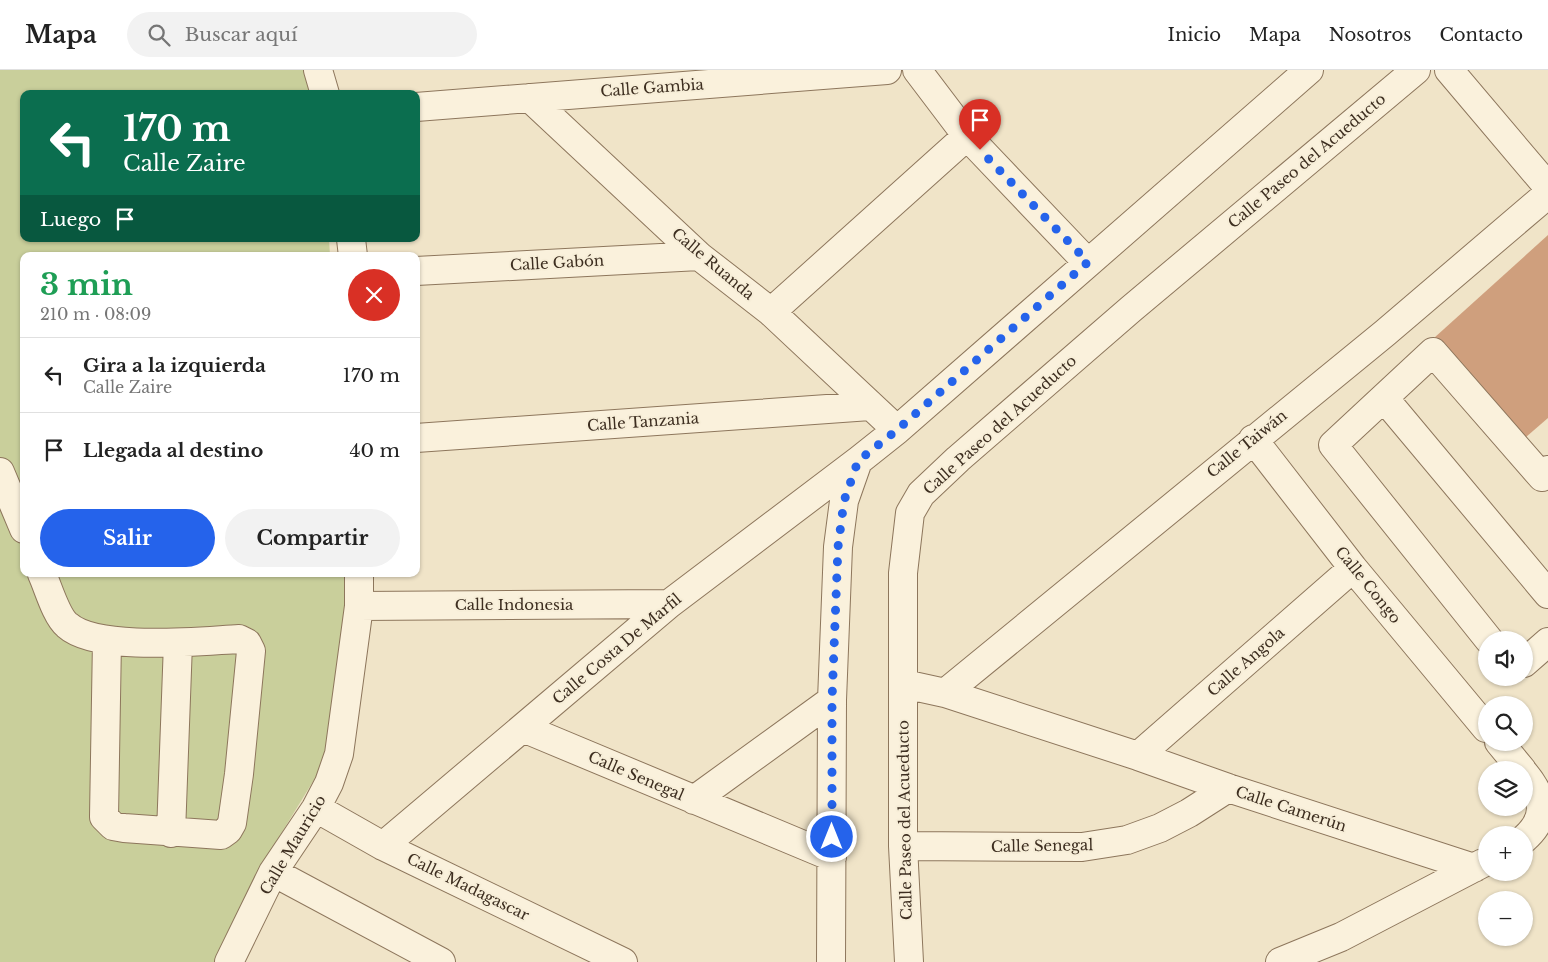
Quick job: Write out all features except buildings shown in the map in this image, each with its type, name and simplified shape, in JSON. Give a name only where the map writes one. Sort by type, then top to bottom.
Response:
[{"type":"street","points":[[318,70],[324,90]]},
{"type":"street","name":"Calle Gambia","points":[[420,108],[888,70]]},
{"type":"street","points":[[918,70],[967,136],[1088,262]]},
{"type":"street","points":[[831,962],[832,700],[838,547],[844,501],[858,461],[897,430],[1309,70]]},
{"type":"street","name":"Calle Paseo del Acueducto","points":[[910,962],[903,846],[903,574],[906,533],[910,513],[921,494],[958,459],[1131,308],[1416,70]]},
{"type":"street","points":[[1449,70],[1548,187]]},
{"type":"street","name":"Calle Ruanda","points":[[530,98],[699,256],[771,312],[897,430]]},
{"type":"street","points":[[771,312],[967,136]]},
{"type":"street","name":"Calle Taiwán","points":[[946,693],[1253,439],[1385,333],[1548,194]]},
{"type":"street","name":"Calle Gabón","points":[[420,271],[699,256]]},
{"type":"street","points":[[1482,631],[1332,445],[1433,352],[1546,477]]},
{"type":"street","points":[[1384,398],[1548,594]]},
{"type":"street","name":"Calle Tanzania","points":[[420,438],[870,406]]},
{"type":"street","name":"Calle Congo","points":[[1253,439],[1354,568],[1478,718]]},
{"type":"street","name":"Calle Costa De Marfil","points":[[383,846],[669,604],[858,461]]},
{"type":"street","points":[[0,472],[20,520]]},
{"type":"street","name":"Calle Angola","points":[[1138,756],[1354,568]]},
{"type":"street","points":[[43,577],[58,612],[66,625],[83,634],[107,640],[178,643],[239,638],[247,643],[251,651],[239,774],[232,823],[228,830],[221,835],[171,833],[113,826],[104,817],[107,640]]},
{"type":"street","name":"Calle Mauricio","points":[[229,962],[274,872],[316,808],[329,783],[339,754],[358,606],[358,577]]},
{"type":"street","name":"Calle Indonesia","points":[[358,606],[669,604]]},
{"type":"street","points":[[1533,655],[1548,642]]},
{"type":"street","points":[[171,833],[178,643]]},
{"type":"street","name":"Calle Camerún","points":[[904,684],[946,693],[1138,756],[1228,788],[1478,863]]},
{"type":"street","points":[[694,800],[832,700]]},
{"type":"street","name":"Calle Senegal","points":[[523,728],[832,857]]},
{"type":"street","points":[[1506,751],[1515,761]]},
{"type":"street","points":[[1533,783],[1542,794],[1547,811],[1543,822],[1533,832]]},
{"type":"street","name":"Calle Senegal","points":[[903,846],[1082,848],[1127,840],[1160,828],[1189,813],[1228,788]]},
{"type":"street","name":"Calle Madagascar","points":[[316,808],[383,846],[623,962]]},
{"type":"street","name":"Calle Camerún","points":[[1280,962],[1341,937],[1478,865]]},
{"type":"street","points":[[274,872],[441,962]]},
{"type":"green space","points":[[0,70],[306,70],[311,90],[20,90],[20,242],[329,242],[330,252],[20,252],[20,577],[344,577],[346,619],[334,747],[265,860],[222,962],[0,962]]},
{"type":"route","points":[[832,837],[832,700],[838,547],[844,501],[858,461],[897,430],[1088,262],[980,150]]}]
